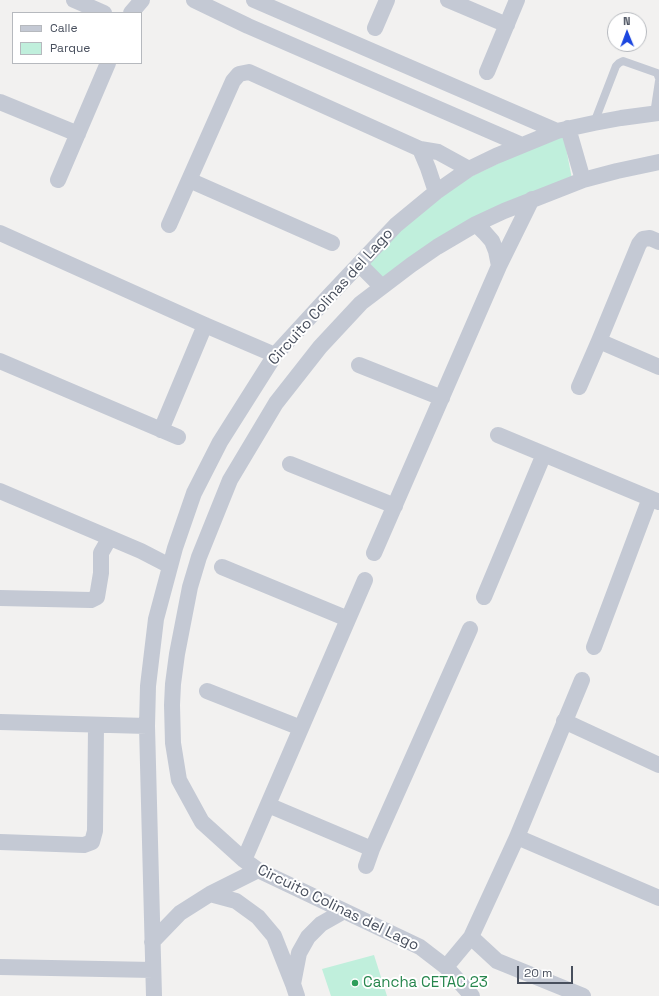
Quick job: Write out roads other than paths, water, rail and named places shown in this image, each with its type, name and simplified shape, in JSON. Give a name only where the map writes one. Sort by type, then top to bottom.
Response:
[{"type":"street","points":[[74,0],[102,12]]},
{"type":"street","points":[[132,12],[142,0]]},
{"type":"street","points":[[194,0],[248,26],[522,145]]},
{"type":"street","points":[[375,28],[387,0]]},
{"type":"street","points":[[448,0],[507,25]]},
{"type":"street","points":[[487,72],[517,0]]},
{"type":"street","points":[[248,26],[258,1],[563,130],[583,180]]},
{"type":"street","points":[[58,180],[108,64]]},
{"type":"street","points":[[169,225],[233,81],[239,74],[249,72],[420,149],[438,152],[468,169]]},
{"type":"street","points":[[0,102],[78,134]]},
{"type":"street","name":"Circuito Colinas del Lago","points":[[154,996],[147,726],[148,686],[156,619],[175,548],[194,494],[220,442],[275,355],[396,226],[436,192],[468,169],[522,145],[563,130],[594,122],[657,114]]},
{"type":"street","points":[[420,149],[436,192]]},
{"type":"street","name":"Circuito Colinas del Lago","points":[[472,996],[446,968],[420,947],[258,870],[244,860],[202,822],[179,780],[173,743],[172,705],[177,654],[190,587],[199,557],[230,480],[276,403],[320,347],[362,303],[437,247],[476,224],[532,199],[583,180],[659,162]]},
{"type":"street","points":[[189,180],[332,243]]},
{"type":"street","points":[[374,553],[499,266],[532,199]]},
{"type":"street","points":[[476,224],[492,241],[499,266]]},
{"type":"street","points":[[0,233],[275,355]]},
{"type":"street","points":[[579,387],[639,244],[643,239],[650,238],[659,242]]},
{"type":"street","points":[[359,264],[382,287]]},
{"type":"street","points":[[161,430],[205,325]]},
{"type":"street","points":[[599,341],[659,367]]},
{"type":"street","points":[[0,361],[178,437]]},
{"type":"street","points":[[359,366],[442,398]]},
{"type":"street","points":[[498,435],[655,500],[594,647]]},
{"type":"street","points":[[484,597],[544,454]]},
{"type":"street","points":[[290,464],[395,506]]},
{"type":"street","points":[[0,491],[109,539],[141,551],[170,566]]},
{"type":"street","points":[[0,598],[91,600],[97,597],[101,573],[101,553],[109,539]]},
{"type":"street","points":[[175,548],[199,557]]},
{"type":"street","points":[[222,568],[348,619]]},
{"type":"street","points":[[244,860],[365,580]]},
{"type":"street","points":[[366,866],[372,848],[470,629]]},
{"type":"street","points":[[446,968],[472,937],[517,837],[582,680]]},
{"type":"street","points":[[207,691],[301,728]]},
{"type":"street","points":[[564,721],[659,764]]},
{"type":"street","points":[[0,722],[147,726]]},
{"type":"street","points":[[0,842],[84,845],[92,842],[95,831],[96,725]]},
{"type":"street","points":[[268,805],[372,848]]},
{"type":"street","points":[[517,837],[659,898]]},
{"type":"street","points":[[152,942],[180,913],[210,894],[258,870]]},
{"type":"street","points":[[210,894],[236,901],[258,917],[274,936],[295,990]]},
{"type":"street","points":[[295,990],[300,953],[308,937],[321,924],[344,911]]},
{"type":"street","points":[[472,937],[498,961],[583,996]]},
{"type":"street","points":[[0,967],[153,970]]},
{"type":"lane","points":[[594,122],[616,66],[623,60],[657,73],[659,78]]},
{"type":"lane","points":[[657,114],[659,81]]},
{"type":"place","name":"Cancha CETAC 23","points":[[355,983]]}]
